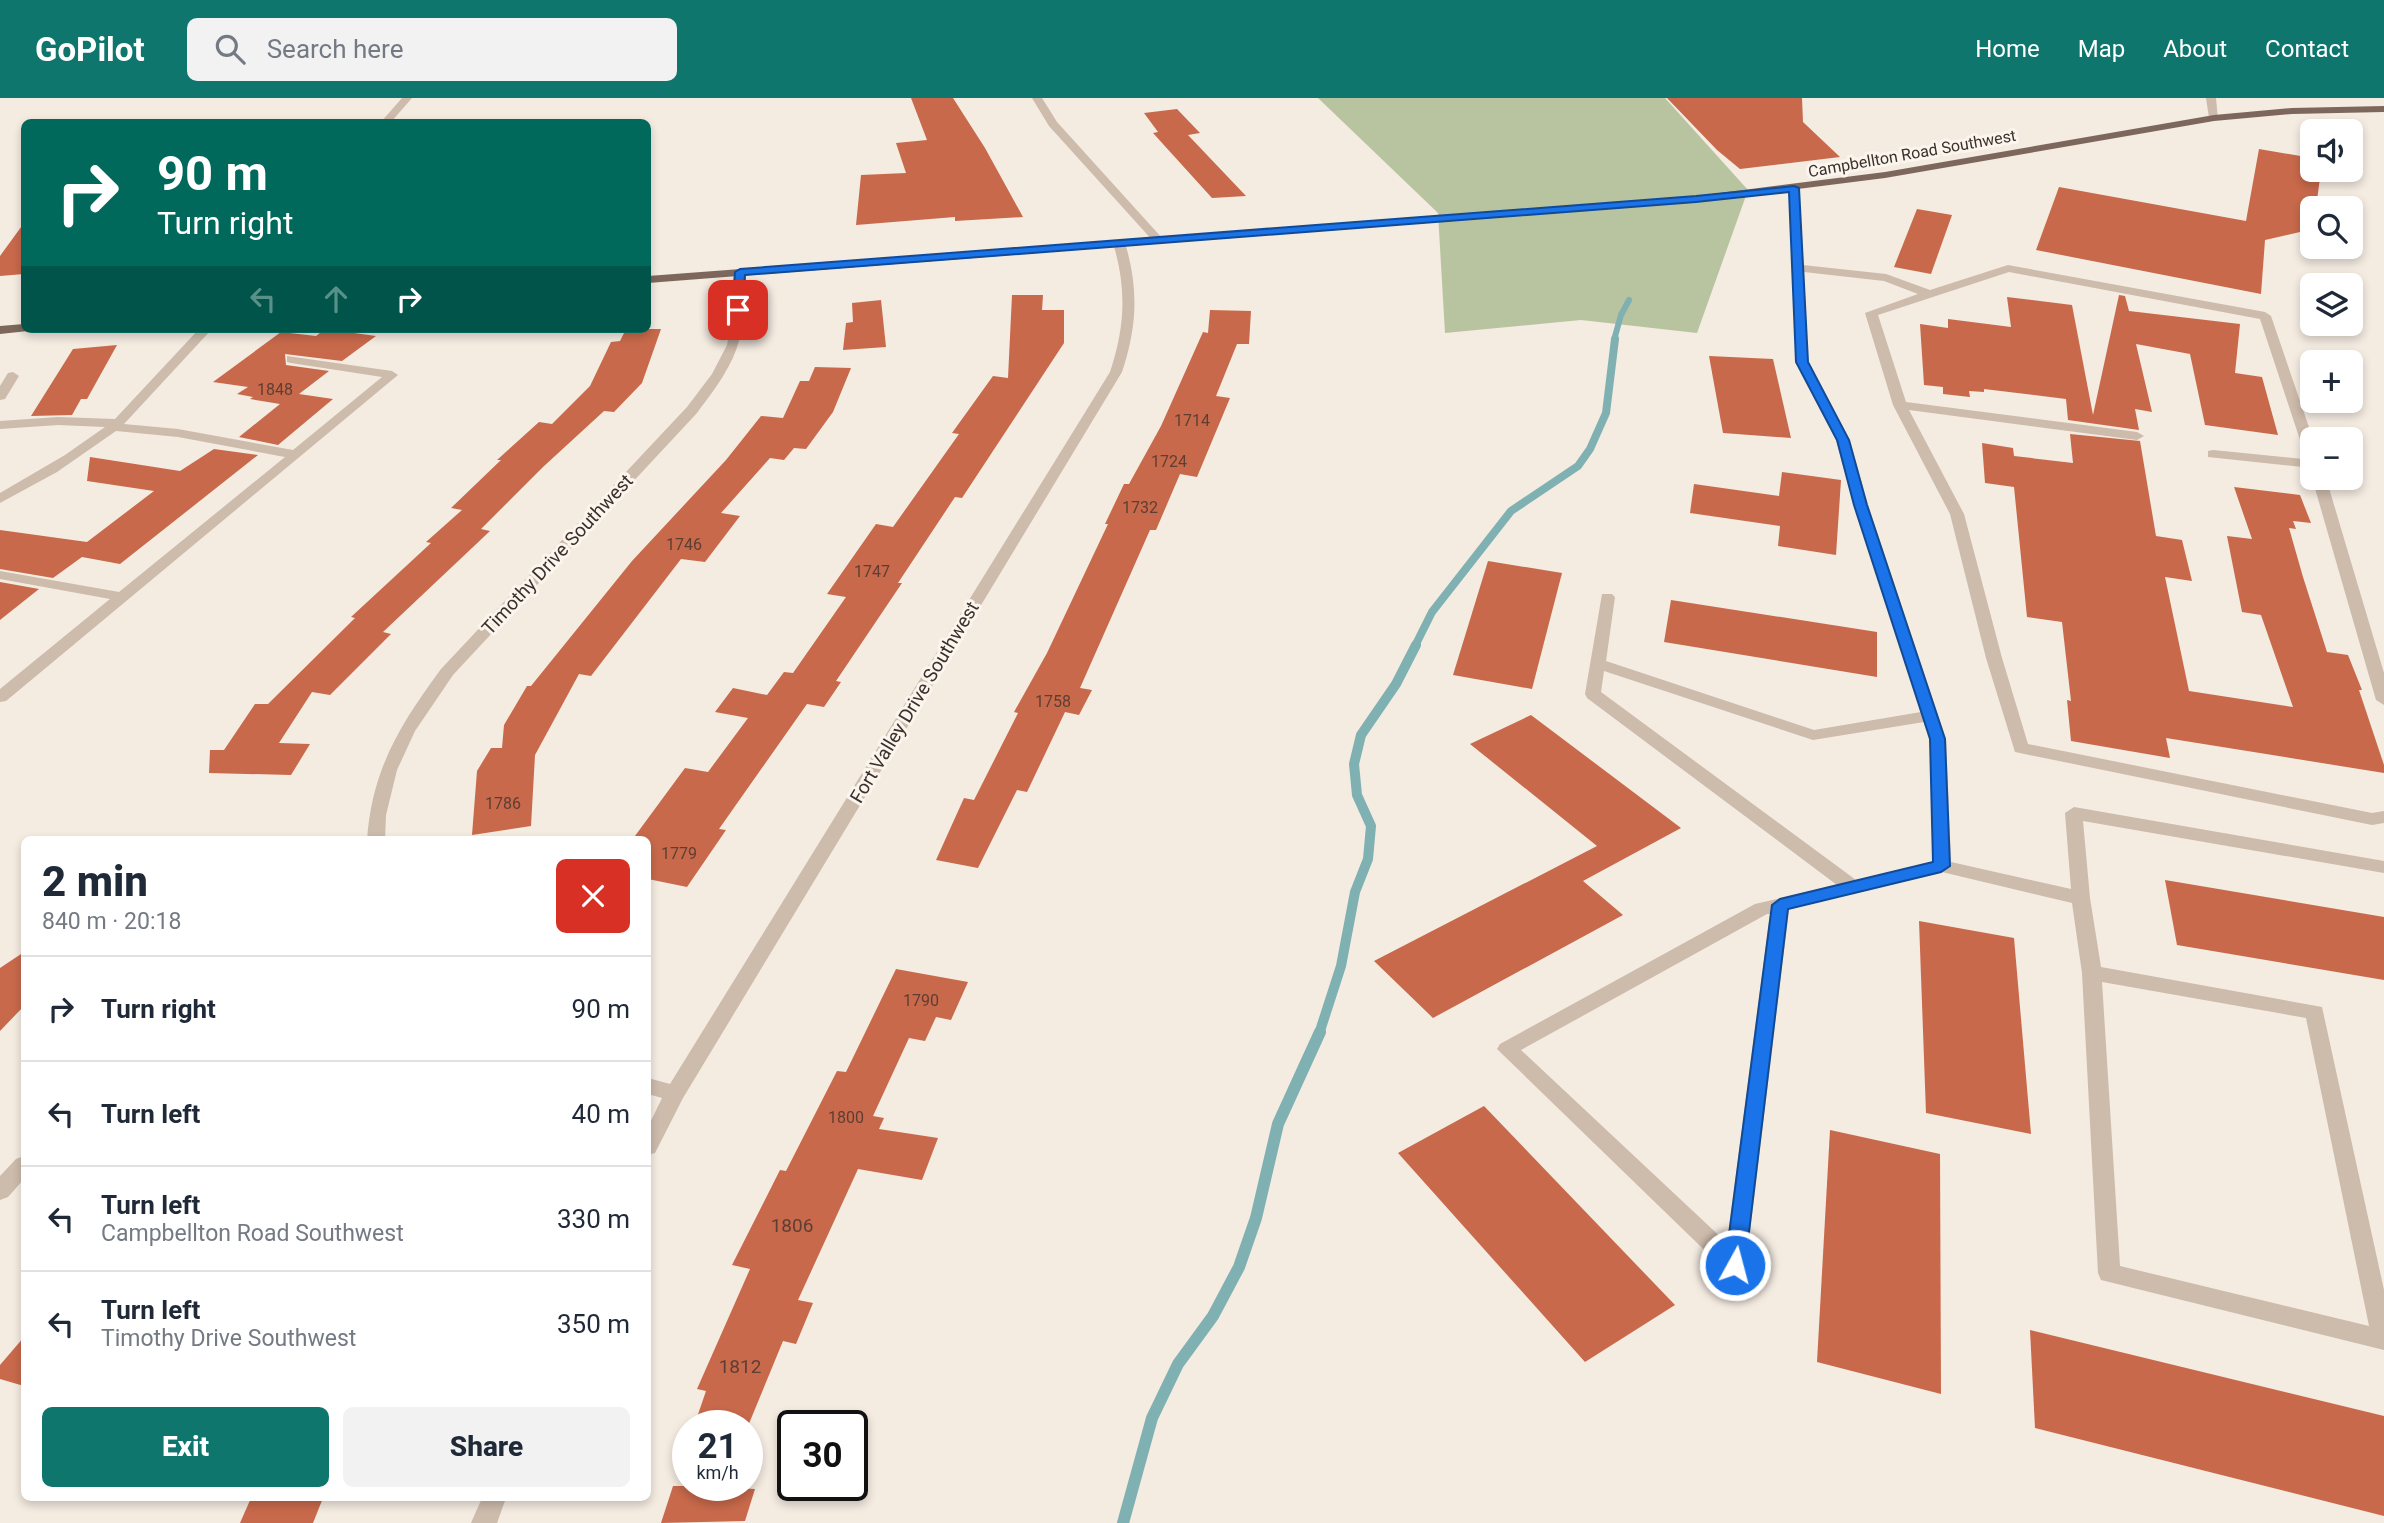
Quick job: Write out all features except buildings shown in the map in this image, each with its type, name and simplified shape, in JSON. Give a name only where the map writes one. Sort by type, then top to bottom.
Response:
[{"type":"main road","name":"Campbellton Road Southwest","points":[[651,280],[1696,199],[1885,176],[2214,118],[2292,111],[2384,109]]},
{"type":"main road","points":[[0,330],[21,328]]},
{"type":"street","points":[[389,119],[407,98]]},
{"type":"street","points":[[1037,98],[1053,124],[1158,240]]},
{"type":"street","points":[[2211,98],[2214,118]]},
{"type":"street","points":[[1794,188],[1802,362],[1843,440],[1861,505],[1938,739],[1941,866]]},
{"type":"street","name":"Fort Valley Drive Southwest","points":[[651,1141],[675,1094],[1115,372],[1128,338],[1132,304],[1129,273],[1119,243]]},
{"type":"street","points":[[1797,268],[1886,278],[1927,293]]},
{"type":"street","points":[[2303,427],[2265,316],[2008,268],[1871,313],[1900,405],[1957,514],[1994,659],[2021,748],[2372,819],[2384,817]]},
{"type":"street","name":"Timothy Drive Southwest","points":[[376,836],[377,814],[388,765],[411,720],[447,672],[692,410],[713,383],[737,333],[740,272]]},
{"type":"street","points":[[0,499],[42,476],[114,425],[132,410],[202,333]]},
{"type":"street","points":[[0,697],[392,375],[291,359]]},
{"type":"street","points":[[0,396],[13,376]]},
{"type":"street","points":[[1900,405],[2137,436]]},
{"type":"street","points":[[0,425],[58,421],[114,425],[178,433],[296,455]]},
{"type":"street","points":[[2213,454],[2300,463]]},
{"type":"street","points":[[2323,490],[2384,700]]},
{"type":"street","points":[[0,575],[122,597]]},
{"type":"street","points":[[1607,597],[1593,694],[1853,887]]},
{"type":"street","points":[[1597,663],[1813,735],[1930,716]]},
{"type":"street","points":[[2092,973],[2315,1012],[2383,1340],[2109,1273],[2092,973],[2081,898],[2074,813],[2384,867]]},
{"type":"street","points":[[1780,905],[1735,1265],[1507,1049],[1762,909],[1941,866],[2081,898]]},
{"type":"street","points":[[651,1087],[675,1094]]},
{"type":"street","points":[[0,1191],[21,1168]]},
{"type":"street","points":[[484,1523],[493,1501]]},
{"type":"green space","points":[[1318,98],[1665,98],[1748,190],[1697,333],[1581,320],[1445,333],[1438,213]]},
{"type":"waterway","points":[[1614,340],[1621,315],[1629,300]]},
{"type":"waterway","points":[[1415,646],[1432,612],[1511,511],[1578,466],[1590,449],[1606,413],[1615,339]]},
{"type":"waterway","points":[[1319,1034],[1341,966],[1355,892],[1368,859],[1371,826],[1357,795],[1354,764],[1361,735],[1396,684],[1416,645]]},
{"type":"waterway","points":[[1123,1523],[1152,1418],[1178,1364],[1213,1316],[1239,1267],[1256,1218],[1278,1124],[1320,1032]]},
{"type":"route","points":[[738,310],[740,272],[1696,199],[1794,188],[1802,362],[1843,440],[1903,638],[1938,739],[1941,866],[1780,905],[1735,1265]]}]
